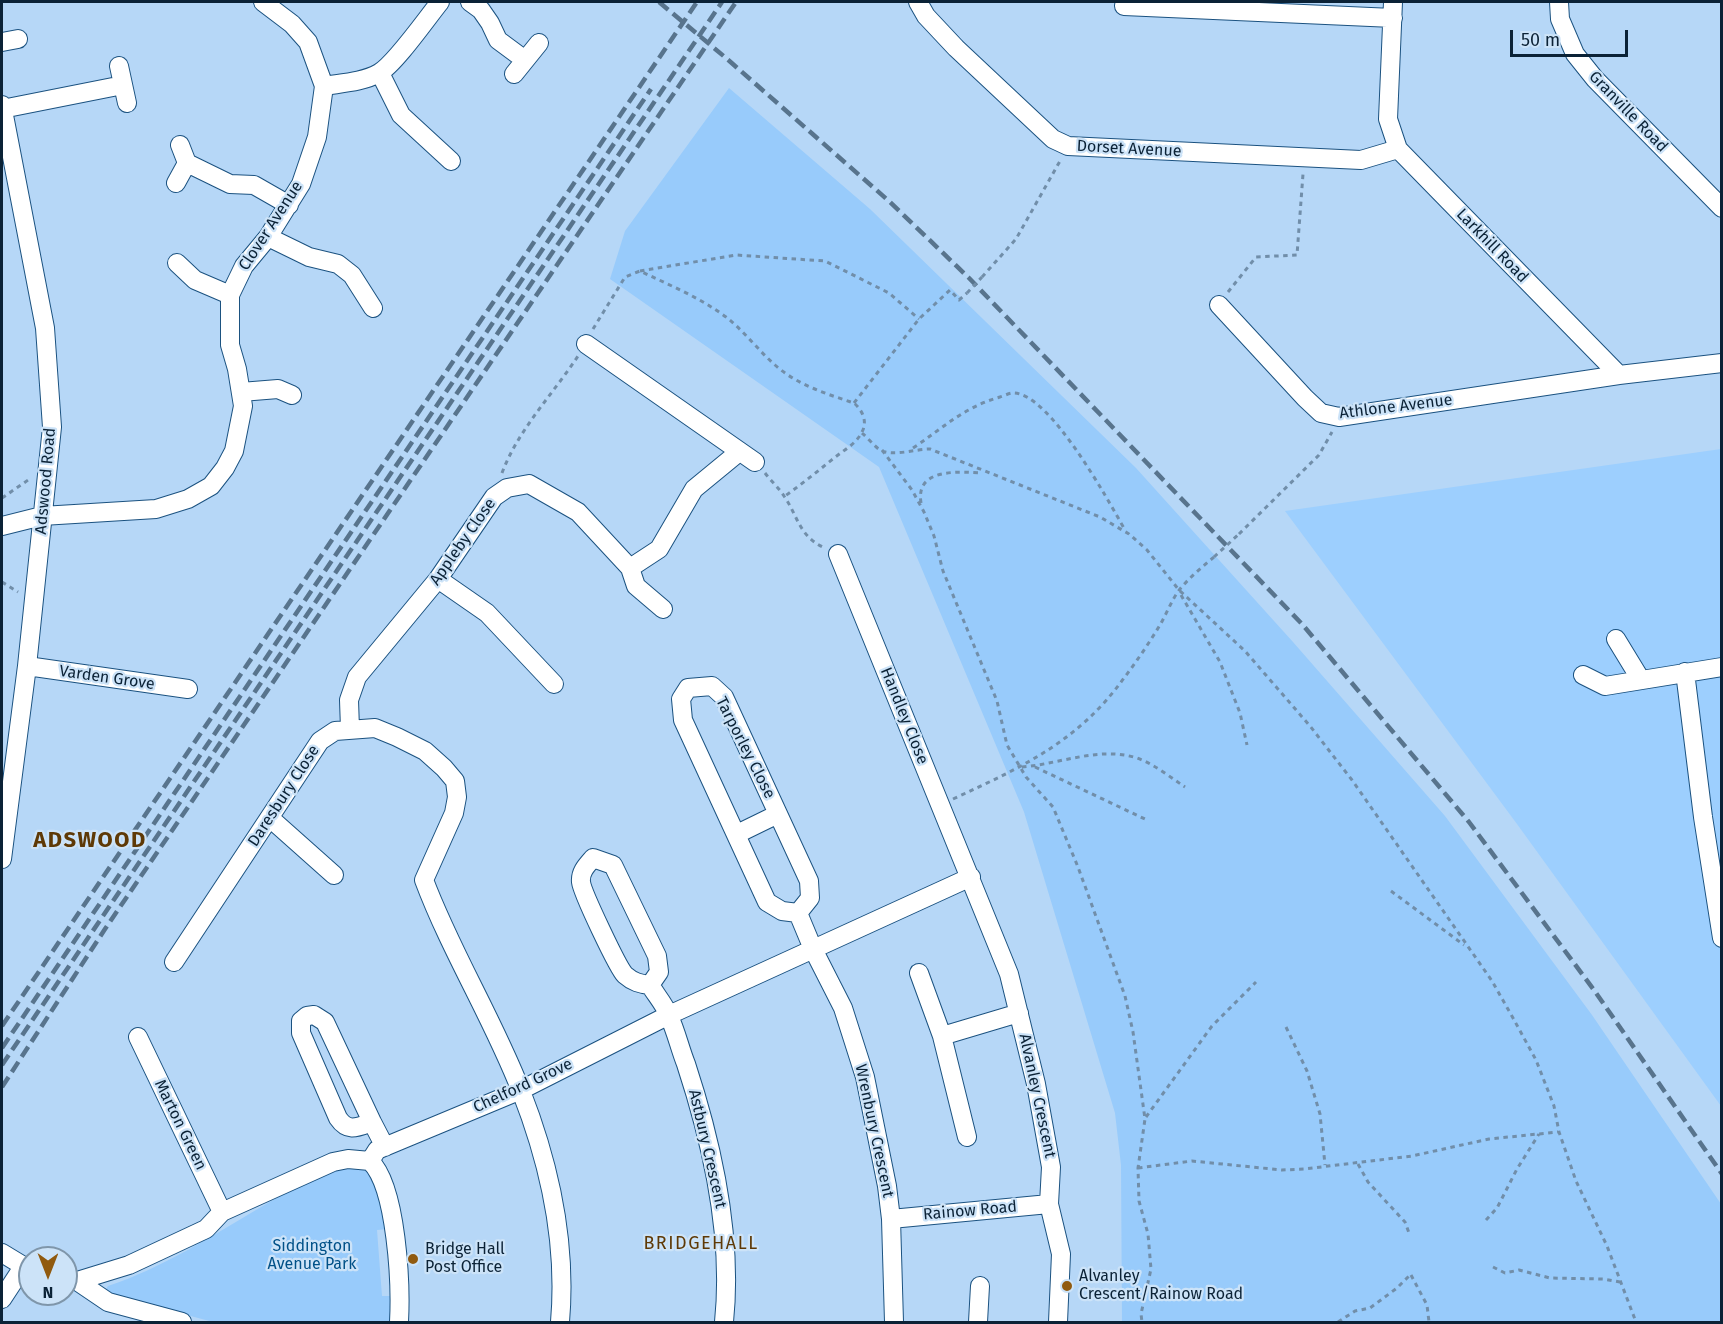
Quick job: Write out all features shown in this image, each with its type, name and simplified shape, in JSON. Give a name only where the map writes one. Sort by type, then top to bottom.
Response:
[{"type":"street","name":"Clover Avenue","points":[[2,526],[42,516],[156,509],[188,499],[211,486],[225,468],[234,451],[243,406],[237,369],[230,345],[230,295],[244,266],[268,237],[301,184],[317,137],[324,86],[308,42],[292,24],[263,2]]},
{"type":"street","points":[[324,86],[354,82],[380,73],[392,63],[440,2]]},
{"type":"street","points":[[470,2],[481,9],[498,40],[519,67],[539,43]]},
{"type":"street","name":"Dorset Avenue","points":[[918,2],[926,16],[956,48],[1053,139],[1068,146],[1361,160],[1398,149]]},
{"type":"street","name":"Granville Road","points":[[1559,2],[1560,19],[1575,54],[1595,79],[1722,208]]},
{"type":"street","points":[[1124,6],[1393,10]]},
{"type":"street","name":"Larkhill Road","points":[[1393,10],[1388,120],[1398,149],[1619,375]]},
{"type":"street","points":[[2,107],[125,94],[119,66]]},
{"type":"street","points":[[380,73],[401,114],[450,161]]},
{"type":"street","name":"Adswood Road","points":[[2,107],[45,328],[52,427],[27,666],[2,859]]},
{"type":"street","points":[[180,145],[187,163],[230,184],[254,185],[289,205]]},
{"type":"street","points":[[176,183],[187,163]]},
{"type":"street","points":[[268,237],[309,257],[339,264],[352,275],[373,308]]},
{"type":"street","points":[[177,263],[195,280],[230,295]]},
{"type":"street","name":"Athlone Avenue","points":[[1219,305],[1321,413],[1340,417],[1619,375]]},
{"type":"street","points":[[586,344],[755,462]]},
{"type":"street","points":[[1619,375],[1722,363]]},
{"type":"street","points":[[241,392],[278,389],[292,395]]},
{"type":"street","points":[[630,567],[659,549],[694,489],[739,452]]},
{"type":"street","name":"Appleby Close","points":[[350,729],[349,700],[357,678],[438,579],[494,497],[507,488],[529,484],[578,512],[630,567],[636,586],[663,609]]},
{"type":"street","name":"Handley Close","points":[[838,554],[971,878]]},
{"type":"street","points":[[438,579],[487,613],[554,684]]},
{"type":"street","points":[[1616,639],[1641,680]]},
{"type":"street","name":"Varden Grove","points":[[27,666],[188,689]]},
{"type":"street","points":[[1583,675],[1605,686],[1722,667]]},
{"type":"street","points":[[1685,672],[1703,817],[1722,938]]},
{"type":"street","name":"Tarporley Close","points":[[712,686],[724,698],[778,814],[809,881],[810,898],[798,913],[782,911],[767,902],[683,720],[681,699],[688,688],[712,686]]},
{"type":"street","name":"Daresbury Close","points":[[174,962],[320,741],[335,731],[375,728],[397,736],[425,751],[444,768],[455,781],[457,797],[454,813],[424,880],[521,1090],[542,1150],[554,1200],[561,1252],[560,1323]]},
{"type":"street","name":"Tarporley Close","points":[[737,834],[778,814]]},
{"type":"street","points":[[270,818],[334,875]]},
{"type":"street","points":[[592,858],[613,865],[657,956],[659,972],[650,985],[638,984],[623,974],[591,907],[581,883],[583,869],[592,858]]},
{"type":"street","name":"Chelford Grove","points":[[370,1161],[377,1150],[521,1090],[669,1015],[971,878]]},
{"type":"street","name":"Alvanley Crescent","points":[[971,878],[1009,974],[1036,1084],[1051,1167],[1049,1204],[1061,1254],[1058,1323]]},
{"type":"street","points":[[798,913],[813,949]]},
{"type":"street","name":"Wrenbury Crescent","points":[[813,949],[843,1008],[865,1077],[891,1219],[894,1323]]},
{"type":"street","points":[[919,973],[942,1036],[967,1137]]},
{"type":"street","name":"Astbury Crescent","points":[[650,985],[669,1015],[698,1103],[715,1171],[725,1237],[726,1307],[724,1323]]},
{"type":"street","points":[[942,1036],[1019,1013]]},
{"type":"street","points":[[372,1122],[351,1129],[346,1127],[339,1118],[302,1033],[301,1021],[307,1016],[315,1015],[325,1022],[385,1147]]},
{"type":"street","name":"Marton Green","points":[[138,1037],[222,1212]]},
{"type":"street","points":[[78,1278],[129,1265],[206,1229],[222,1212],[333,1162],[348,1159],[370,1161],[383,1181],[394,1232],[399,1262],[399,1323]]},
{"type":"street","name":"Rainow Road","points":[[891,1219],[1049,1204]]},
{"type":"street","points":[[2,1253],[18,1263]]},
{"type":"street","points":[[2,1299],[18,1278]]},
{"type":"street","points":[[78,1284],[108,1302],[171,1321]]},
{"type":"street","points":[[978,1323],[980,1286]]},
{"type":"path","points":[[854,403],[919,319],[950,290],[959,300],[1008,250],[1068,146]]},
{"type":"path","points":[[1219,305],[1256,257],[1298,255],[1304,157]]},
{"type":"path","points":[[500,492],[499,481],[508,455],[586,344],[624,277],[640,272],[736,255],[825,261],[889,293],[919,319]]},
{"type":"path","points":[[640,272],[684,291],[719,312],[749,337],[776,366],[799,381],[854,403],[860,408],[864,417],[864,426],[862,433],[853,444],[785,496]]},
{"type":"path","points":[[912,449],[958,415],[987,401],[1014,393],[1029,397],[1053,421],[1094,475],[1126,532]]},
{"type":"path","points":[[941,805],[1021,768],[1087,721],[1106,701],[1160,626],[1179,590],[1319,455],[1340,417]]},
{"type":"path","points":[[862,433],[881,450],[912,490],[922,508],[934,536],[947,581],[997,701],[1007,746],[1026,777],[1053,807],[1107,943],[1125,996],[1133,1032],[1145,1119],[1138,1167],[1139,1201],[1148,1234],[1151,1269],[1141,1314],[1142,1323]]},
{"type":"path","points":[[881,450],[898,453],[912,449],[930,449],[1100,517],[1126,532],[1147,550],[1179,590],[1245,651],[1310,726],[1352,780],[1492,981],[1536,1060],[1554,1106],[1559,1132],[1576,1181],[1607,1246],[1636,1323]]},
{"type":"path","points":[[755,462],[785,496],[796,520],[814,543],[838,554]]},
{"type":"path","points":[[2,498],[48,467]]},
{"type":"path","points":[[922,508],[920,498],[922,491],[928,481],[936,475],[952,472],[986,473]]},
{"type":"path","points":[[1179,590],[1220,662],[1240,713],[1247,745]]},
{"type":"path","points":[[1021,768],[1098,754],[1122,755],[1138,759],[1185,787]]},
{"type":"path","points":[[1033,766],[1147,820]]},
{"type":"path","points":[[1391,891],[1466,946]]},
{"type":"path","points":[[1145,1119],[1212,1026],[1256,982]]},
{"type":"path","points":[[1286,1027],[1307,1071],[1320,1114],[1326,1166]]},
{"type":"path","points":[[1138,1167],[1192,1161],[1282,1170],[1358,1164],[1412,1156],[1489,1139],[1559,1132]]},
{"type":"path","points":[[1486,1220],[1497,1208],[1517,1168],[1539,1134]]},
{"type":"path","points":[[1358,1164],[1368,1182],[1405,1222],[1409,1233]]},
{"type":"path","points":[[1493,1267],[1505,1273],[1519,1270],[1550,1278],[1603,1279],[1621,1282]]},
{"type":"path","points":[[1338,1323],[1355,1311],[1370,1308],[1411,1275],[1427,1305],[1429,1323]]},
{"type":"shaded area","points":[[1721,449],[1721,1106],[1517,824],[1285,511]]},
{"type":"green space","points":[[729,88],[870,209],[1136,468],[1293,642],[1445,816],[1592,1015],[1721,1204],[1721,1322],[1122,1322],[1121,1165],[1115,1113],[1024,812],[879,467],[610,279],[625,231]]},
{"type":"green space","name":"Siddington Avenue Park","points":[[345,1167],[365,1169],[373,1177],[388,1229],[377,1230],[382,1296],[394,1296],[392,1322],[213,1322],[124,1298],[106,1289],[108,1286],[128,1279],[186,1251],[271,1201]]},
{"type":"railway","points":[[659,2],[890,202],[969,278],[1302,624],[1469,822],[1594,990],[1722,1174]]},
{"type":"railway","points":[[2,1026],[697,2]]},
{"type":"railway","points":[[2,1065],[722,2]]},
{"type":"railway","points":[[2,1087],[105,929],[736,2]]},
{"type":"railway","points":[[2,1048],[651,89]]},
{"type":"place","name":"Bridge Hall Post Office","points":[[413,1259]]},
{"type":"place","name":"Alvanley Crescent/Rainow Road","points":[[1067,1286]]},
{"type":"district","name":"ADSWOOD","points":[[90,841]]},
{"type":"district","name":"BRIDGEHALL","points":[[701,1244]]}]
